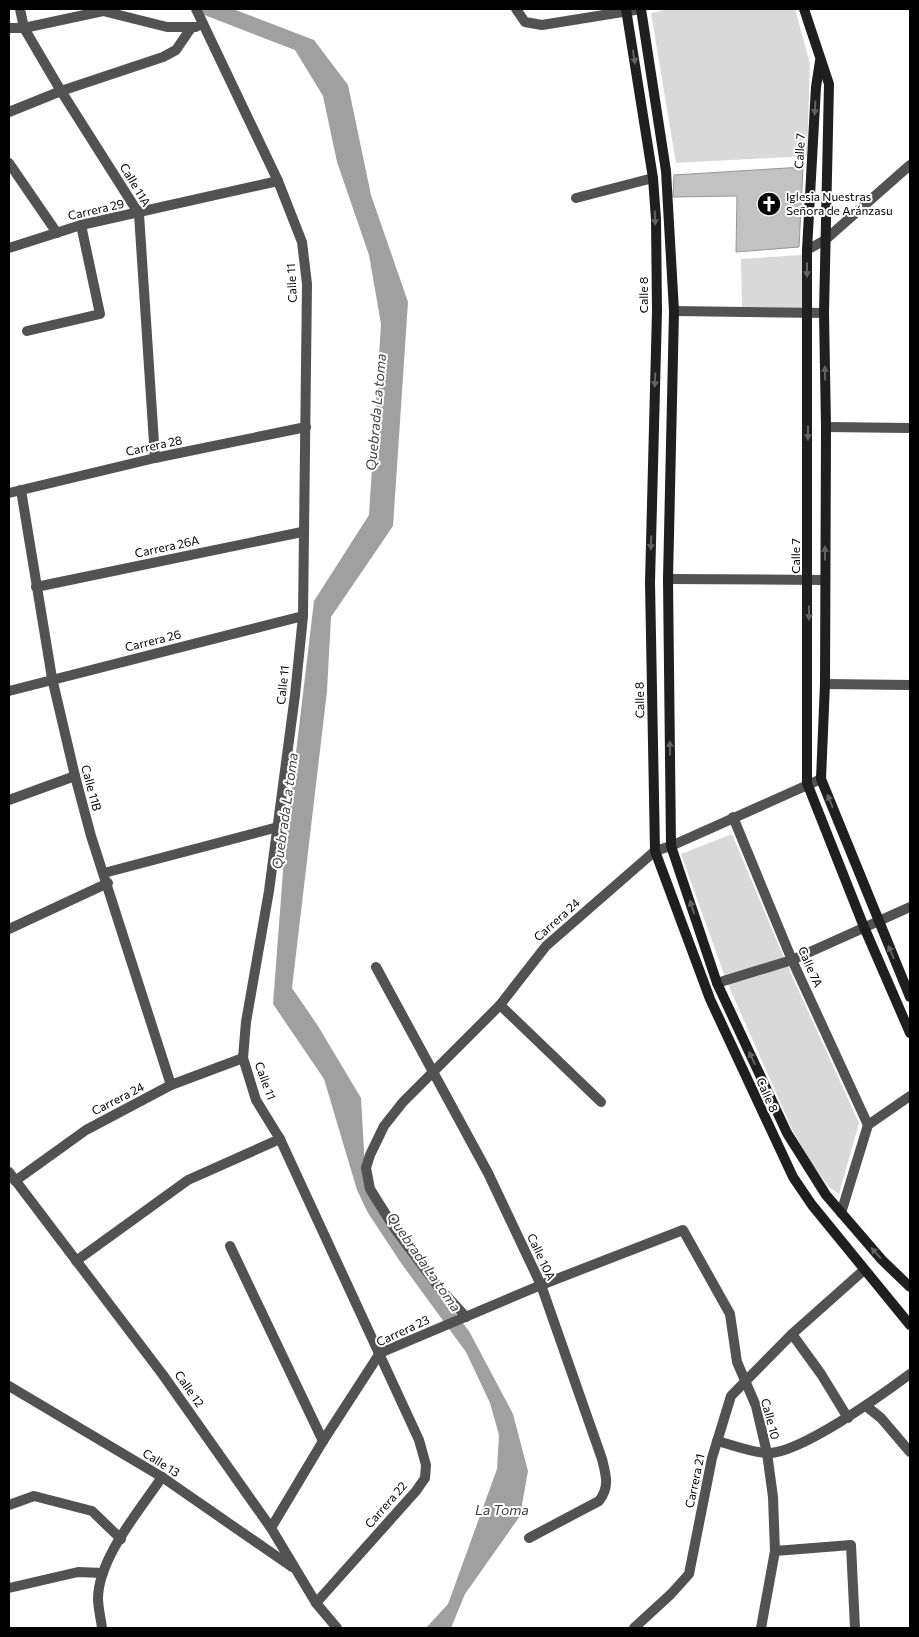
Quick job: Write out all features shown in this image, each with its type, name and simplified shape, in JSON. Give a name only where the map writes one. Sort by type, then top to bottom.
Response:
[{"type":"main road","name":"Calle 8","points":[[641,9],[666,171],[674,311],[668,579],[671,846],[717,983],[787,1133],[806,1167],[841,1213],[910,1287]]},
{"type":"main road","name":"Calle 7","points":[[804,9],[829,84],[824,313],[826,427],[824,684],[821,779],[910,997]]},
{"type":"main road","name":"Calle 8","points":[[626,10],[653,178],[657,311],[650,582],[656,851],[710,999],[773,1138],[793,1177],[812,1205],[910,1324]]},
{"type":"main road","name":"Calle 7","points":[[820,60],[816,87],[807,250],[809,580],[807,783],[864,927],[910,1033]]},
{"type":"street","name":"Calle 11A","points":[[20,9],[24,28],[61,91],[139,214],[155,458]]},
{"type":"street","name":"Calle 11","points":[[196,9],[278,181],[302,242],[306,276],[306,427],[302,532],[303,616],[278,827],[246,1022],[243,1058],[256,1100],[280,1139],[380,1353]]},
{"type":"street","points":[[516,9],[525,22],[542,25],[641,9]]},
{"type":"street","points":[[9,28],[24,28],[103,11],[167,27],[191,28],[204,24]]},
{"type":"street","points":[[9,112],[61,91],[162,57],[176,50],[191,28]]},
{"type":"street","points":[[9,162],[57,233]]},
{"type":"street","points":[[807,250],[825,240],[910,164]]},
{"type":"street","points":[[576,198],[653,178]]},
{"type":"street","name":"Carrera 29","points":[[9,248],[81,225],[139,214],[278,181]]},
{"type":"street","points":[[27,331],[100,314],[81,225]]},
{"type":"street","points":[[674,311],[824,313]]},
{"type":"street","name":"Carrera 28","points":[[9,493],[155,458],[306,427]]},
{"type":"street","points":[[826,427],[910,428]]},
{"type":"street","name":"Calle 11B","points":[[20,490],[52,678],[75,776],[171,1085]]},
{"type":"street","name":"Carrera 26A","points":[[36,587],[302,532]]},
{"type":"street","points":[[668,579],[825,580]]},
{"type":"street","name":"Carrera 26","points":[[9,691],[52,678],[303,616]]},
{"type":"street","points":[[824,684],[910,685]]},
{"type":"street","points":[[9,800],[75,776]]},
{"type":"street","name":"Carrera 24","points":[[465,1317],[438,1285],[396,1229],[370,1189],[366,1168],[384,1126],[403,1102],[500,1004],[546,946],[656,851],[671,846],[807,783],[821,779]]},
{"type":"street","name":"Calle 7A","points":[[733,817],[792,960],[868,1126]]},
{"type":"street","points":[[9,929],[106,878],[278,827]]},
{"type":"street","points":[[717,983],[792,960],[910,907]]},
{"type":"street","name":"Calle 10A","points":[[376,967],[488,1173],[541,1285],[602,1459],[607,1480],[606,1491],[599,1500],[529,1538]]},
{"type":"street","points":[[500,1004],[601,1102]]},
{"type":"street","name":"Carrera 24","points":[[12,1176],[86,1130],[171,1085],[243,1058]]},
{"type":"street","points":[[841,1213],[868,1126],[910,1096]]},
{"type":"street","points":[[76,1261],[188,1180],[280,1139]]},
{"type":"street","name":"Calle 12","points":[[12,1176],[163,1375],[271,1528],[316,1603],[337,1628]]},
{"type":"street","name":"Carrera 23","points":[[271,1528],[323,1441],[380,1353],[541,1285],[683,1230]]},
{"type":"street","name":"Calle 10","points":[[683,1230],[730,1314],[737,1362],[756,1406],[767,1454],[773,1497],[775,1551],[761,1628]]},
{"type":"street","points":[[230,1246],[323,1441]]},
{"type":"street","points":[[717,1441],[731,1396],[792,1334],[864,1270]]},
{"type":"street","points":[[792,1334],[821,1374],[848,1418]]},
{"type":"street","name":"Carrera 22","points":[[316,1603],[425,1478],[426,1465],[419,1440],[380,1353]]},
{"type":"street","points":[[767,1454],[783,1451],[848,1418],[910,1374]]},
{"type":"street","name":"Calle 13","points":[[9,1386],[162,1477],[295,1569]]},
{"type":"street","points":[[866,1406],[881,1418],[910,1452]]},
{"type":"street","name":"Carrera 21","points":[[634,1628],[671,1594],[688,1574],[717,1441],[767,1454]]},
{"type":"street","points":[[102,1628],[98,1598],[103,1573],[121,1539],[162,1477]]},
{"type":"street","points":[[9,1505],[34,1496],[92,1511],[121,1539]]},
{"type":"street","points":[[775,1551],[851,1545],[855,1628]]},
{"type":"street","points":[[9,1588],[78,1572],[103,1573]]},
{"type":"shaded area","points":[[670,9],[795,9],[810,64],[807,156],[676,163],[651,13]]},
{"type":"shaded area","points":[[802,255],[803,309],[742,307],[741,259]]},
{"type":"shaded area","points":[[732,834],[787,965],[859,1123],[839,1194],[829,1187],[811,1163],[792,1129],[726,980],[681,854]]},
{"type":"water","name":"La Toma","points":[[189,9],[233,9],[314,40],[348,85],[371,195],[408,302],[393,526],[331,617],[327,691],[292,988],[318,1026],[361,1098],[366,1186],[397,1239],[469,1331],[513,1414],[528,1471],[520,1516],[465,1594],[451,1628],[426,1628],[448,1604],[497,1469],[499,1435],[490,1403],[466,1352],[401,1263],[368,1213],[357,1190],[324,1079],[273,1004],[285,845],[314,601],[369,515],[381,324],[369,255],[337,162],[323,96],[295,50]]},
{"type":"building","name":"Iglesia Nuestras Señora de Aránzasu","points":[[803,167],[799,247],[736,252],[737,196],[673,197],[674,175]]},
{"type":"place","name":"Iglesia Nuestras Señora de Aránzasu","points":[[769,204]]},
{"type":"water label","name":"Quebrada La toma","points":[[376,412]]},
{"type":"water label","name":"Quebrada La toma","points":[[285,811]]},
{"type":"water label","name":"Quebrada La toma","points":[[424,1262]]}]
